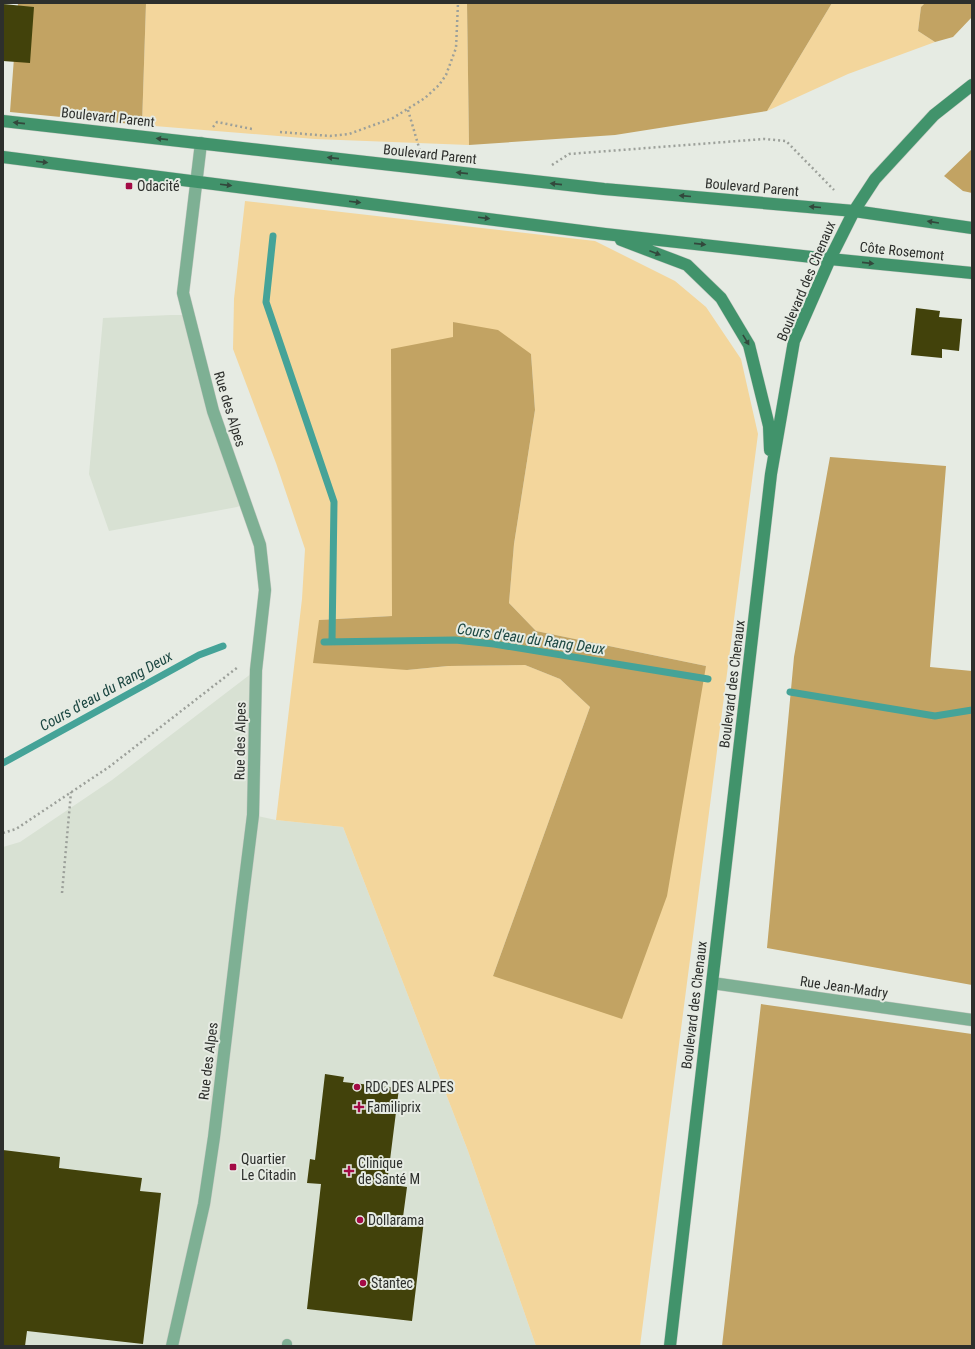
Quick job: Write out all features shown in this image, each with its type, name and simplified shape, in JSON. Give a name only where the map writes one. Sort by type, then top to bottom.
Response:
[{"type":"street","name":"Boulevard des Chenaux","points":[[670,1346],[771,474],[794,341],[830,259],[854,211],[875,179],[934,115],[972,84]]},
{"type":"street","name":"Boulevard Parent","points":[[3,121],[604,189],[854,211]]},
{"type":"street","name":"Rue des Alpes","points":[[172,1346],[204,1204],[214,1137],[240,910],[254,815],[256,670],[265,590],[260,545],[213,411],[183,293],[201,143]]},
{"type":"street","points":[[3,157],[605,234],[830,259]]},
{"type":"street","points":[[854,211],[972,228]]},
{"type":"street","points":[[605,234],[687,266],[721,298],[749,346],[769,426],[771,474]]},
{"type":"street","name":"Côte Rosemont","points":[[830,259],[972,273]]},
{"type":"street","name":"Rue Jean-Madry","points":[[712,983],[972,1020]]},
{"type":"path","points":[[276,132],[330,136],[350,134],[393,118],[425,98],[439,85],[446,75],[456,48],[458,3]]},
{"type":"path","points":[[408,110],[425,169]]},
{"type":"path","points":[[201,143],[217,122],[253,129]]},
{"type":"path","points":[[528,180],[568,154],[764,139],[786,140],[854,211]]},
{"type":"path","points":[[3,833],[16,829],[109,767],[258,652]]},
{"type":"path","points":[[62,894],[71,792]]},
{"type":"shaded area","points":[[18,3],[146,3],[142,125],[10,112]]},
{"type":"shaded area","points":[[146,3],[467,3],[469,145],[315,139],[142,125]]},
{"type":"shaded area","points":[[467,3],[832,3],[767,111],[615,135],[469,145]]},
{"type":"shaded area","points":[[832,3],[925,3],[921,7],[918,31],[935,42],[848,74],[767,111]]},
{"type":"shaded area","points":[[925,3],[972,3],[972,17],[953,37],[935,42],[918,31],[921,7]]},
{"type":"shaded area","points":[[972,149],[972,193],[963,191],[944,176]]},
{"type":"shaded area","points":[[245,201],[595,241],[675,281],[706,307],[741,359],[758,434],[640,1346],[536,1346],[468,1151],[343,827],[276,820],[302,599],[305,549],[276,463],[233,349],[234,299]],"holes":[[[453,322],[531,354],[535,410],[514,544],[509,603],[536,631],[706,666],[493,976],[590,707],[560,679],[525,665],[448,666],[407,670],[319,620],[392,616],[453,337]]]},
{"type":"shaded area","points":[[188,315],[245,504],[237,507],[109,531],[89,474],[103,318]]},
{"type":"shaded area","points":[[453,322],[498,330],[531,354],[535,410],[514,544],[509,603],[536,631],[706,666],[667,896],[622,1019],[493,976],[590,707],[560,679],[525,665],[448,666],[407,670],[313,663],[319,620],[392,616],[391,349],[453,337]]},
{"type":"shaded area","points":[[830,457],[946,466],[930,667],[972,671],[972,985],[767,948],[794,657]]},
{"type":"shaded area","points":[[256,670],[253,815],[276,820],[343,827],[468,1151],[536,1346],[3,1346],[3,847],[20,842],[112,780]]},
{"type":"shaded area","points":[[761,1004],[972,1034],[972,1346],[722,1346]]},
{"type":"building","points":[[3,4],[34,7],[30,63],[3,61]]},
{"type":"building","points":[[916,308],[940,311],[939,317],[962,319],[959,351],[942,349],[942,358],[911,355]]},
{"type":"building","points":[[325,1074],[344,1077],[343,1082],[399,1088],[387,1184],[407,1187],[403,1217],[424,1220],[412,1321],[307,1309],[321,1184],[307,1183],[310,1159],[315,1160]]},
{"type":"building","points":[[3,1150],[60,1157],[59,1168],[142,1178],[140,1191],[161,1193],[143,1344],[27,1331],[25,1346],[3,1346]]},
{"type":"waterway","points":[[273,236],[266,302],[334,502],[332,642]]},
{"type":"waterway","name":"Cours d'eau du Rang Deux","points":[[324,642],[455,640],[494,644],[708,679]]},
{"type":"waterway","name":"Cours d'eau du Rang Deux","points":[[3,763],[199,655],[223,646]]},
{"type":"waterway","name":"Cours d'eau du Rang Deux","points":[[790,692],[935,716],[972,710]]},
{"type":"place","name":"Odacité","points":[[129,186]]},
{"type":"place","name":"RDC DES ALPES","points":[[357,1087]]},
{"type":"place","name":"Familiprix","points":[[359,1107]]},
{"type":"place","name":"Quartier Le Citadin","points":[[233,1167]]},
{"type":"place","name":"Clinique de Santé M","points":[[349,1171]]},
{"type":"place","name":"Dollarama","points":[[360,1220]]},
{"type":"place","name":"Stantec","points":[[363,1283]]}]
